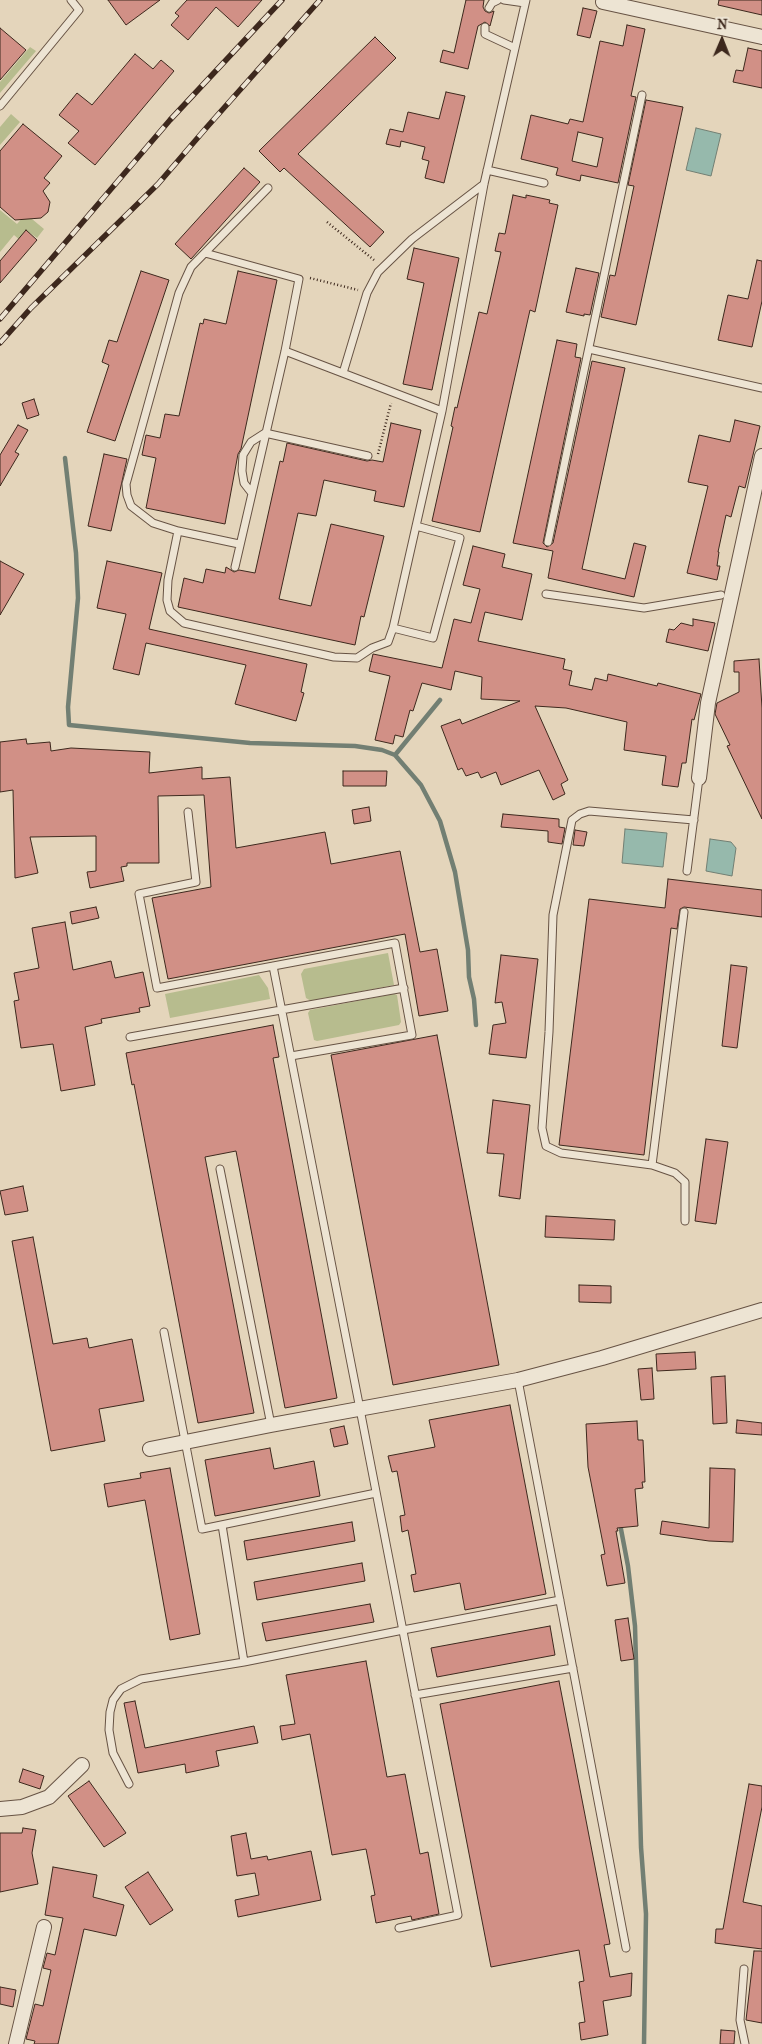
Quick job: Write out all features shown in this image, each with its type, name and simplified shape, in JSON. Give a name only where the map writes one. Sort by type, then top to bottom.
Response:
[{"type":"street","points":[[600,1],[762,37]]},
{"type":"street","points":[[699,778],[708,703],[726,594],[762,456]]},
{"type":"street","points":[[150,1449],[271,1424],[518,1380],[602,1358],[762,1310]]},
{"type":"street","points":[[0,1810],[22,1807],[49,1797],[82,1765]]},
{"type":"street","points":[[16,2044],[44,1926]]},
{"type":"lane","points":[[0,106],[80,10],[71,0]]},
{"type":"lane","points":[[489,8],[492,3],[498,0]]},
{"type":"lane","points":[[178,532],[168,580],[167,600],[170,611],[184,623],[334,656],[358,658],[372,648],[388,642],[393,628],[442,410],[484,184],[526,1],[504,0]]},
{"type":"lane","points":[[485,27],[486,34],[515,48]]},
{"type":"lane","points":[[548,542],[642,95]]},
{"type":"lane","points":[[487,170],[544,183]]},
{"type":"lane","points":[[343,373],[367,292],[383,268],[412,239],[484,184]]},
{"type":"lane","points":[[239,544],[178,532],[153,523],[131,506],[126,484],[179,293],[191,267],[268,188]]},
{"type":"lane","points":[[205,253],[299,279],[285,351],[235,567]]},
{"type":"lane","points":[[588,349],[762,388]]},
{"type":"lane","points":[[285,351],[442,410]]},
{"type":"lane","points":[[251,492],[244,483],[242,471],[243,455],[251,442],[265,433],[368,456]]},
{"type":"lane","points":[[393,628],[433,638],[460,538],[416,526]]},
{"type":"lane","points":[[546,594],[644,608],[726,594]]},
{"type":"lane","points":[[688,871],[699,778]]},
{"type":"lane","points":[[685,1221],[686,1182],[675,1173],[652,1165],[561,1153],[546,1146],[542,1128],[549,1032],[553,915],[572,820],[580,814],[589,811],[694,820]]},
{"type":"lane","points":[[188,812],[196,882],[139,894],[156,988],[395,943],[412,1035],[291,1056]]},
{"type":"lane","points":[[652,1165],[684,912]]},
{"type":"lane","points":[[273,966],[458,1916],[399,1928]]},
{"type":"lane","points":[[130,1036],[404,988]]},
{"type":"lane","points":[[220,1169],[271,1424]]},
{"type":"lane","points":[[164,1332],[202,1529],[376,1493]]},
{"type":"lane","points":[[518,1380],[626,1948]]},
{"type":"lane","points":[[222,1524],[244,1662]]},
{"type":"lane","points":[[129,1784],[113,1753],[109,1730],[113,1700],[121,1689],[141,1679],[244,1662],[560,1600]]},
{"type":"lane","points":[[415,1695],[573,1668]]},
{"type":"lane","points":[[744,1969],[740,2020],[746,2044]]},
{"type":"path","points":[[328,222],[383,268]]},
{"type":"path","points":[[299,279],[311,278],[367,292]]},
{"type":"path","points":[[368,456],[378,454],[394,392]]},
{"type":"green space","points":[[30,47],[36,51],[0,93],[0,82]]},
{"type":"green space","points":[[11,114],[20,122],[0,145],[0,127]]},
{"type":"green space","points":[[0,210],[17,224],[26,214],[44,229],[37,238],[30,233],[22,242],[14,235],[0,252]]},
{"type":"green space","points":[[388,953],[394,985],[311,1001],[306,998],[301,974],[304,969]]},
{"type":"green space","points":[[259,975],[268,988],[270,999],[170,1018],[165,994]]},
{"type":"green space","points":[[397,995],[401,1022],[399,1025],[317,1041],[314,1040],[308,1013],[310,1010]]},
{"type":"shaded area","points":[[696,128],[721,134],[711,176],[686,170]]},
{"type":"shaded area","points":[[625,829],[667,833],[663,867],[622,863]]},
{"type":"shaded area","points":[[710,839],[731,842],[736,848],[732,876],[706,871]]},
{"type":"building","points":[[108,0],[160,0],[126,25]]},
{"type":"building","points":[[187,0],[262,0],[238,27],[216,7],[188,40],[171,25],[179,16],[175,13]]},
{"type":"building","points":[[466,0],[484,0],[483,7],[485,11],[489,13],[494,11],[490,26],[485,22],[478,26],[468,69],[440,62],[443,50],[454,53]]},
{"type":"building","points":[[719,0],[762,0],[762,15],[718,5]]},
{"type":"building","points":[[583,8],[597,11],[590,38],[577,35]]},
{"type":"building","points":[[627,25],[645,29],[631,96],[636,97],[618,183],[581,175],[580,181],[556,175],[558,168],[521,159],[531,115],[568,124],[570,119],[583,122],[600,41],[623,46]],"holes":[[[578,132],[603,138],[597,167],[572,161]]]},
{"type":"building","points":[[0,28],[26,50],[0,80]]},
{"type":"building","points":[[375,37],[396,58],[298,154],[384,232],[370,247],[284,168],[280,172],[259,151]]},
{"type":"building","points":[[748,48],[762,51],[762,88],[733,82],[736,70],[743,71]]},
{"type":"building","points":[[135,54],[153,69],[161,60],[174,71],[95,165],[68,143],[79,131],[59,115],[77,93],[92,105]]},
{"type":"building","points":[[446,92],[465,96],[444,183],[425,178],[429,161],[422,159],[425,147],[401,141],[400,147],[386,144],[390,129],[403,132],[408,112],[439,119]]},
{"type":"building","points":[[646,100],[683,107],[636,325],[601,317],[610,275],[615,276],[634,186],[628,185]]},
{"type":"building","points":[[23,124],[62,156],[44,178],[50,183],[43,191],[50,202],[48,212],[41,218],[15,220],[0,207],[0,151]]},
{"type":"building","points":[[244,168],[260,182],[191,259],[175,244]]},
{"type":"building","points":[[513,195],[526,198],[526,195],[550,200],[549,203],[558,205],[535,312],[530,310],[480,532],[432,521],[453,427],[451,426],[455,407],[457,408],[479,312],[487,314],[501,252],[495,251],[499,233],[505,234]]},
{"type":"building","points":[[26,230],[37,240],[0,283],[0,261]]},
{"type":"building","points":[[414,248],[459,258],[432,390],[403,384],[424,283],[407,279]]},
{"type":"building","points":[[757,260],[762,261],[762,301],[752,347],[718,340],[728,295],[748,299]]},
{"type":"building","points":[[576,268],[599,273],[590,315],[584,314],[584,316],[566,312]]},
{"type":"building","points":[[141,271],[169,280],[115,441],[87,432],[109,365],[102,362],[109,340],[117,342]]},
{"type":"building","points":[[238,271],[277,280],[241,449],[238,454],[225,524],[146,508],[156,458],[142,455],[146,435],[160,438],[165,414],[179,416],[200,323],[203,324],[204,319],[226,324]]},
{"type":"building","points":[[557,340],[577,344],[575,357],[581,358],[543,543],[547,547],[553,543],[592,361],[625,368],[582,569],[625,579],[634,543],[646,546],[634,597],[548,578],[553,551],[513,543]]},
{"type":"building","points":[[34,399],[39,415],[27,419],[22,403]]},
{"type":"building","points":[[735,420],[760,426],[745,488],[739,486],[731,517],[726,515],[718,552],[717,566],[720,566],[717,580],[687,573],[708,486],[688,482],[699,435],[730,442]]},
{"type":"building","points":[[391,423],[421,430],[404,507],[374,501],[376,491],[324,480],[316,516],[298,513],[279,599],[311,606],[331,524],[384,536],[364,617],[361,616],[355,645],[178,607],[184,578],[203,583],[206,569],[225,573],[226,567],[234,572],[239,570],[255,573],[280,461],[283,462],[287,443],[367,461],[383,462]]},
{"type":"building","points":[[18,425],[28,430],[15,452],[19,454],[0,486],[0,455]]},
{"type":"building","points":[[104,454],[127,459],[111,531],[88,526]]},
{"type":"building","points":[[473,546],[505,554],[502,567],[532,574],[522,620],[485,612],[478,641],[565,659],[563,669],[572,671],[569,685],[592,690],[595,678],[607,681],[608,674],[657,686],[658,683],[701,694],[694,720],[692,719],[686,763],[682,763],[678,787],[662,785],[666,756],[624,750],[627,722],[566,708],[535,706],[568,780],[561,784],[565,794],[553,800],[539,770],[501,785],[496,772],[481,778],[478,772],[466,776],[462,768],[458,770],[441,726],[460,719],[462,724],[520,701],[481,699],[482,677],[455,671],[451,690],[422,683],[413,711],[410,710],[403,737],[395,735],[393,744],[375,740],[390,676],[369,671],[373,654],[442,668],[454,619],[471,623],[480,589],[463,585]]},
{"type":"building","points":[[0,561],[24,574],[0,615]]},
{"type":"building","points":[[107,561],[162,573],[149,629],[307,664],[301,692],[304,693],[296,721],[235,704],[246,665],[146,643],[139,675],[113,669],[126,614],[97,608]]},
{"type":"building","points":[[693,619],[715,623],[708,651],[666,642],[669,629],[674,630],[681,623],[693,626]]},
{"type":"building","points":[[759,659],[762,708],[762,819],[727,746],[730,745],[715,714],[717,703],[739,692],[739,672],[734,672],[734,661]]},
{"type":"building","points":[[26,739],[27,744],[50,742],[51,751],[71,748],[150,752],[149,773],[202,767],[202,779],[230,777],[236,848],[325,832],[331,864],[400,851],[420,952],[437,949],[448,1011],[419,1016],[405,934],[168,979],[152,898],[211,887],[204,795],[158,796],[159,863],[127,863],[127,866],[121,867],[124,881],[90,888],[87,872],[96,871],[96,836],[30,837],[38,873],[15,878],[13,790],[0,792],[0,742]]},
{"type":"building","points":[[343,771],[387,771],[386,786],[343,786]]},
{"type":"building","points":[[369,807],[371,821],[354,824],[352,810]]},
{"type":"building","points":[[503,814],[559,819],[559,827],[565,828],[562,844],[548,842],[548,831],[501,827]]},
{"type":"building","points":[[575,830],[587,832],[584,846],[573,845]]},
{"type":"building","points":[[668,879],[762,890],[762,917],[684,907],[680,909],[677,929],[671,928],[644,1155],[559,1145],[589,899],[665,908]]},
{"type":"building","points":[[96,907],[99,918],[72,924],[70,912]]},
{"type":"building","points":[[65,922],[73,970],[111,961],[115,978],[143,972],[150,1006],[139,1008],[140,1012],[101,1019],[102,1023],[85,1027],[95,1085],[61,1091],[53,1044],[21,1048],[14,1001],[19,1000],[14,973],[39,968],[32,928]]},
{"type":"building","points":[[501,955],[538,959],[526,1058],[489,1054],[493,1025],[506,1023],[502,1002],[495,1003]]},
{"type":"building","points":[[731,965],[747,967],[737,1048],[722,1046]]},
{"type":"building","points":[[273,1025],[279,1057],[273,1058],[337,1398],[285,1408],[236,1151],[205,1157],[254,1413],[198,1423],[134,1084],[132,1085],[126,1053]]},
{"type":"building","points":[[437,1035],[499,1365],[393,1385],[331,1055]]},
{"type":"building","points":[[493,1100],[530,1105],[520,1199],[499,1196],[504,1154],[487,1153]]},
{"type":"building","points":[[706,1139],[728,1142],[716,1224],[695,1221]]},
{"type":"building","points":[[23,1186],[28,1211],[5,1215],[0,1191]]},
{"type":"building","points":[[546,1216],[615,1220],[614,1240],[545,1237]]},
{"type":"building","points":[[33,1237],[53,1344],[87,1338],[89,1348],[132,1339],[144,1401],[99,1409],[105,1441],[51,1451],[12,1241]]},
{"type":"building","points":[[579,1285],[611,1286],[611,1303],[579,1302]]},
{"type":"building","points":[[695,1352],[696,1369],[657,1371],[656,1354]]},
{"type":"building","points":[[652,1368],[654,1399],[641,1400],[638,1369]]},
{"type":"building","points":[[725,1376],[727,1423],[713,1424],[711,1377]]},
{"type":"building","points":[[510,1405],[546,1594],[465,1610],[460,1583],[414,1592],[411,1575],[416,1574],[408,1530],[402,1532],[400,1516],[405,1515],[397,1471],[392,1472],[388,1456],[435,1447],[429,1420]]},
{"type":"building","points":[[737,1420],[762,1423],[762,1435],[736,1433]]},
{"type":"building","points":[[637,1421],[638,1440],[643,1440],[645,1482],[642,1482],[643,1488],[635,1489],[638,1526],[617,1528],[625,1583],[607,1586],[601,1555],[605,1554],[588,1467],[586,1424]]},
{"type":"building","points":[[344,1426],[348,1444],[334,1447],[330,1429]]},
{"type":"building","points":[[270,1448],[274,1469],[314,1461],[320,1496],[215,1516],[205,1460]]},
{"type":"building","points":[[170,1468],[200,1634],[170,1640],[145,1500],[108,1507],[104,1484],[141,1478],[140,1473]]},
{"type":"building","points":[[710,1468],[735,1469],[733,1542],[709,1541],[660,1534],[662,1521],[709,1528]]},
{"type":"building","points":[[352,1522],[355,1541],[247,1560],[244,1541]]},
{"type":"building","points":[[362,1563],[365,1581],[257,1600],[254,1582]]},
{"type":"building","points":[[370,1604],[374,1622],[266,1641],[262,1623]]},
{"type":"building","points":[[628,1618],[634,1659],[621,1661],[615,1620]]},
{"type":"building","points":[[550,1626],[555,1655],[437,1677],[431,1648]]},
{"type":"building","points":[[366,1661],[387,1777],[405,1774],[420,1854],[428,1852],[439,1914],[412,1920],[411,1916],[376,1923],[371,1896],[375,1895],[366,1849],[332,1855],[310,1734],[282,1740],[280,1726],[295,1724],[286,1675]]},
{"type":"building","points":[[559,1681],[610,1944],[604,1945],[610,1977],[632,1973],[631,1996],[603,2001],[608,2035],[581,2040],[579,2023],[585,2022],[579,1982],[584,1981],[579,1950],[491,1967],[440,1704]]},
{"type":"building","points":[[135,1701],[145,1748],[254,1726],[258,1743],[216,1751],[219,1766],[186,1773],[185,1764],[138,1773],[124,1703]]},
{"type":"building","points":[[23,1769],[44,1776],[40,1789],[19,1782]]},
{"type":"building","points":[[89,1781],[126,1833],[104,1847],[68,1796]]},
{"type":"building","points":[[749,1784],[762,1786],[762,1807],[743,1902],[762,1906],[762,1949],[715,1943],[716,1929],[723,1929]]},
{"type":"building","points":[[23,1828],[36,1830],[32,1853],[38,1884],[0,1892],[0,1833],[22,1833]]},
{"type":"building","points":[[246,1833],[251,1859],[267,1856],[268,1860],[311,1851],[321,1900],[238,1917],[235,1900],[259,1895],[255,1873],[237,1876],[231,1836]]},
{"type":"building","points":[[53,1867],[97,1875],[93,1897],[124,1905],[116,1936],[84,1929],[58,2044],[34,2044],[35,2041],[26,2039],[35,2004],[43,2006],[51,1970],[43,1968],[47,1953],[55,1955],[63,1918],[45,1915]]},
{"type":"building","points":[[148,1872],[173,1910],[150,1925],[125,1887]]},
{"type":"building","points":[[754,1951],[762,1951],[762,2023],[746,2020]]},
{"type":"building","points":[[0,1987],[16,1990],[13,2007],[0,2004]]},
{"type":"building","points":[[721,2030],[735,2031],[734,2044],[720,2044]]},
{"type":"waterway","points":[[65,458],[76,553],[78,598],[68,707],[69,725],[250,743],[355,746],[382,750],[395,755],[421,785],[440,821],[455,872],[468,950],[469,977],[474,999],[476,1025]]},
{"type":"waterway","points":[[395,755],[440,700]]},
{"type":"waterway","points":[[620,1524],[628,1566],[635,1626],[641,1847],[646,1914],[644,2044]]},
{"type":"railway","points":[[0,319],[170,120],[282,0]]},
{"type":"railway","points":[[0,343],[31,308],[158,184],[320,0]]}]
